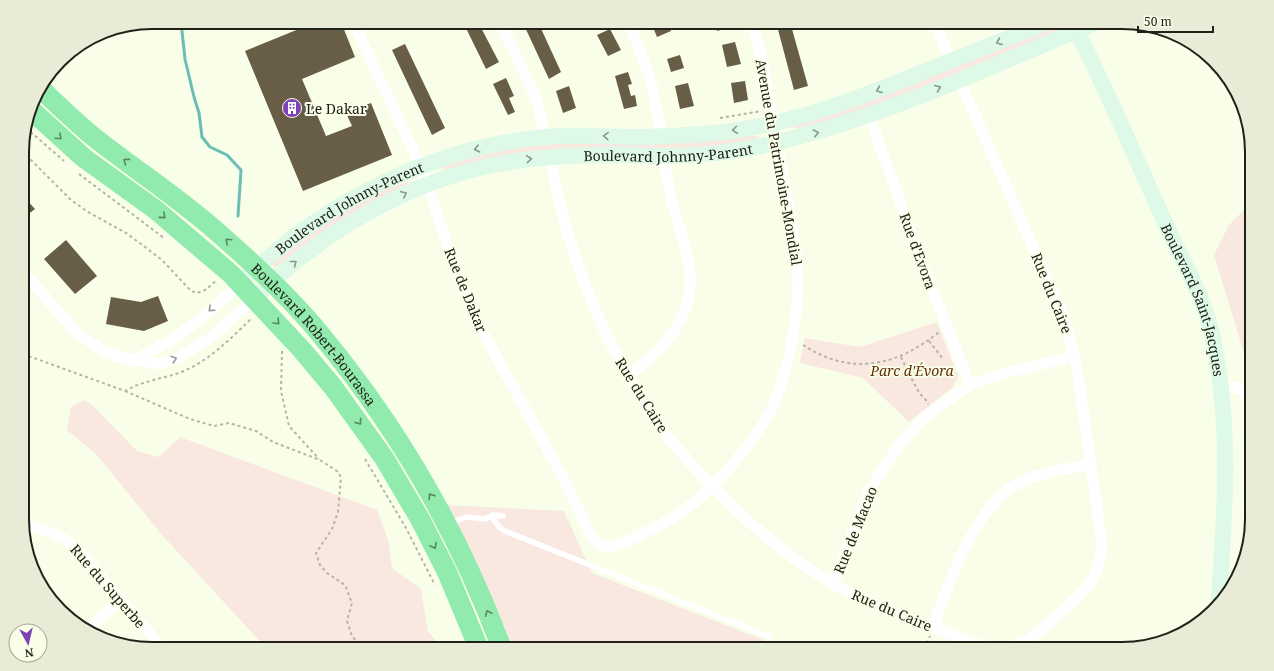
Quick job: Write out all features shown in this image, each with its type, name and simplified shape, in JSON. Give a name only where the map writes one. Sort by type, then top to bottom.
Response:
[{"type":"highway","name":"Boulevard Robert-Bourassa","points":[[44,92],[94,137],[203,220],[256,268],[320,334],[380,413],[438,506],[490,616],[499,642]]},
{"type":"highway","name":"Boulevard Robert-Bourassa","points":[[35,114],[84,158],[156,210],[241,283],[302,350],[333,387],[384,458],[420,520],[440,559],[476,642]]},
{"type":"street","name":"Rue de Dakar","points":[[356,29],[421,166],[458,277],[481,329],[560,472],[591,536],[595,542],[602,546]]},
{"type":"street","points":[[503,29],[537,100],[545,137]]},
{"type":"street","points":[[631,29],[650,78],[662,136]]},
{"type":"street","name":"Avenue du Patrimoine-Mondial","points":[[602,546],[619,545],[654,529],[682,512],[712,486],[736,462],[774,403],[794,342],[799,280],[797,253],[763,63],[754,29]]},
{"type":"street","points":[[937,29],[951,61]]},
{"type":"street","name":"Boulevard Johnny-Parent","points":[[241,283],[256,268],[301,232],[346,202],[379,184],[421,166],[464,152],[504,143],[545,137],[586,135],[662,136],[717,132],[774,124],[860,98],[1031,29]]},
{"type":"street","name":"Boulevard Johnny-Parent","points":[[255,298],[270,283],[328,238],[360,217],[427,184],[468,171],[498,164],[550,157],[597,155],[663,156],[735,150],[778,142],[823,131],[869,115],[959,79],[1067,29]]},
{"type":"street","name":"Boulevard Saint-Jacques","points":[[1075,29],[1201,302],[1214,342],[1221,389],[1225,432],[1219,594]]},
{"type":"street","name":"Rue du Caire","points":[[959,79],[1065,319],[1075,356],[1102,544],[1101,560],[1096,575],[1085,590],[1039,633],[1025,642]]},
{"type":"street","name":"Rue d'Evora","points":[[869,115],[946,327],[970,386]]},
{"type":"street","points":[[627,375],[644,364],[666,343],[679,323],[688,296],[690,274],[687,256],[671,197],[663,156]]},
{"type":"street","name":"Rue du Caire","points":[[550,157],[565,226],[587,293],[608,340],[627,375],[660,428],[712,486],[767,538],[814,572],[884,610],[974,642]]},
{"type":"street","points":[[29,279],[78,334],[102,350],[118,357],[159,364],[178,358],[209,339],[255,298]]},
{"type":"street","points":[[136,359],[172,340],[203,317],[241,283]]},
{"type":"street","name":"Rue de Macao","points":[[834,584],[868,492],[899,445],[932,412],[970,386],[1004,373],[1075,356]]},
{"type":"street","points":[[1221,389],[1234,387],[1243,390],[1245,394]]},
{"type":"street","points":[[933,627],[944,596],[974,531],[996,500],[1019,483],[1047,473],[1090,465]]},
{"type":"street","name":"Rue du Superbe","points":[[30,528],[52,533],[74,545],[157,642]]},
{"type":"street","points":[[92,626],[120,600]]},
{"type":"lane","points":[[446,524],[466,517],[486,519],[491,516],[503,516]]},
{"type":"lane","points":[[491,516],[500,528],[506,531],[770,637]]},
{"type":"path","points":[[31,132],[70,166]]},
{"type":"path","points":[[29,158],[71,200],[88,212],[126,233],[162,260],[190,292],[197,293],[205,290],[219,277]]},
{"type":"path","points":[[75,171],[167,240]]},
{"type":"path","points":[[803,345],[816,353],[850,363],[883,362],[901,357],[929,341],[946,327]]},
{"type":"path","points":[[929,341],[943,359]]},
{"type":"path","points":[[277,345],[287,356]]},
{"type":"path","points":[[282,351],[282,391],[289,426],[320,460]]},
{"type":"path","points":[[901,357],[932,412]]},
{"type":"path","points":[[125,391],[202,423],[214,426],[229,423],[256,431],[273,442],[320,460],[337,471],[341,477],[338,512],[332,529],[316,553],[320,564],[327,573],[345,585],[352,603],[347,622],[352,636],[357,642]]},
{"type":"path","points":[[363,455],[406,528],[438,590]]},
{"type":"green space","points":[[1048,29],[1054,29],[1055,32],[873,108],[811,127],[794,128],[793,124]]},
{"type":"green space","points":[[759,136],[759,140],[728,145],[442,169],[441,165],[470,156],[536,144]]},
{"type":"green space","points":[[408,182],[409,186],[274,268],[272,264],[336,216],[371,196]]},
{"type":"green space","points":[[1245,209],[1245,356],[1214,255],[1229,225]]},
{"type":"green space","name":"Parc d'Évora","points":[[937,322],[958,376],[953,387],[909,422],[863,378],[800,363],[805,338],[860,347]]},
{"type":"green space","points":[[84,400],[91,404],[137,451],[159,457],[180,437],[377,510],[388,539],[392,568],[421,589],[428,632],[438,642],[261,642],[162,535],[97,455],[67,430],[71,407]]},
{"type":"green space","points":[[447,505],[564,511],[592,573],[769,642],[510,642],[505,628]]},
{"type":"building","name":"Le Dakar","points":[[299,29],[344,29],[355,57],[302,79],[326,136],[352,126],[346,113],[371,103],[392,155],[303,191],[245,51]]},
{"type":"building","points":[[466,29],[482,29],[499,62],[486,69]]},
{"type":"building","points":[[526,29],[541,29],[561,72],[549,79]]},
{"type":"building","points":[[610,29],[621,50],[608,56],[597,35]]},
{"type":"building","points":[[654,29],[670,29],[671,31],[657,37]]},
{"type":"building","points":[[778,29],[792,29],[808,86],[794,90]]},
{"type":"building","points":[[735,42],[741,64],[727,67],[722,45]]},
{"type":"building","points":[[405,44],[445,128],[432,135],[392,50]]},
{"type":"building","points":[[680,55],[684,68],[671,72],[667,59]]},
{"type":"building","points":[[628,72],[632,84],[628,85],[631,96],[635,95],[637,106],[624,109],[615,76]]},
{"type":"building","points":[[506,78],[514,96],[509,98],[515,112],[508,115],[493,84]]},
{"type":"building","points":[[745,81],[748,100],[734,103],[731,83]]},
{"type":"building","points":[[688,83],[694,106],[680,109],[675,86]]},
{"type":"building","points":[[569,86],[576,108],[563,113],[556,91]]},
{"type":"building","points":[[29,203],[35,209],[29,214]]},
{"type":"building","points":[[66,240],[97,276],[75,294],[44,259]]},
{"type":"building","points":[[158,296],[168,321],[144,331],[106,324],[111,297],[141,302]]},
{"type":"waterway","points":[[182,29],[185,59],[199,113],[202,137],[210,147],[227,155],[241,170],[238,216]]},
{"type":"place","name":"Le Dakar","points":[[292,108]]}]
